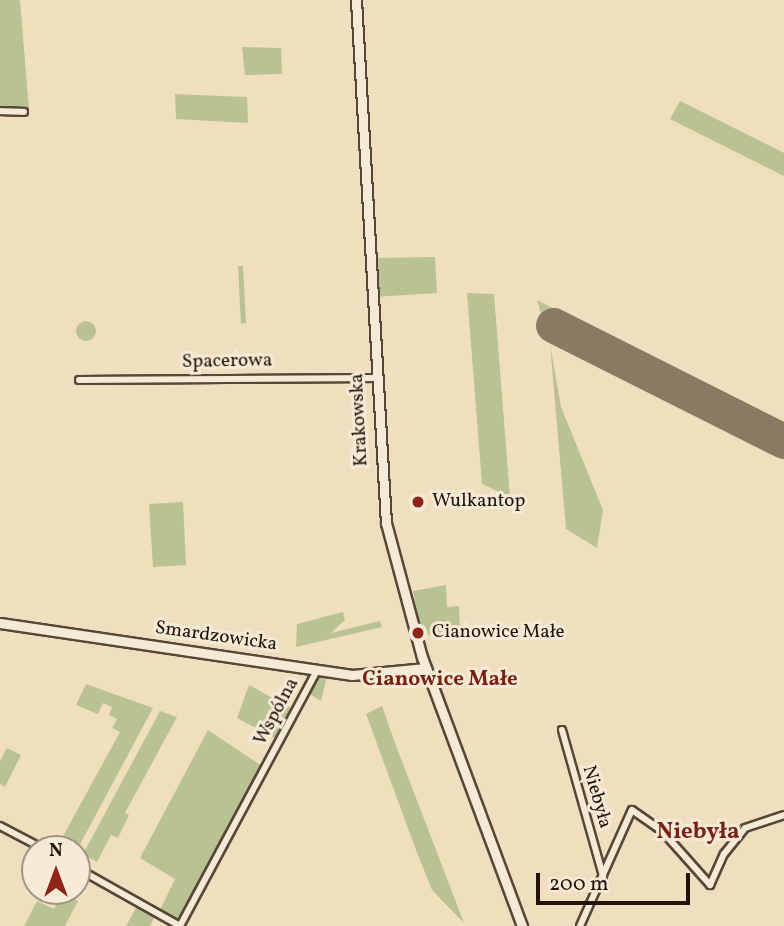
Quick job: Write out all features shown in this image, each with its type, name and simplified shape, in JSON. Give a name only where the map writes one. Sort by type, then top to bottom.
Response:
[{"type":"main road","name":"Krakowska","points":[[356,0],[386,523],[426,668],[522,926]]},
{"type":"main road","name":"Smardzowicka","points":[[0,624],[370,676],[426,668]]},
{"type":"street","points":[[0,111],[24,112]]},
{"type":"street","name":"Spacerowa","points":[[79,380],[376,378]]},
{"type":"street","name":"Wspólna","points":[[180,926],[317,670]]},
{"type":"street","name":"Niebyła","points":[[562,730],[602,873]]},
{"type":"street","points":[[580,926],[632,810],[648,817],[705,884],[712,884],[724,854],[745,828],[784,815]]},
{"type":"street","points":[[0,826],[21,837]]},
{"type":"street","points":[[91,876],[180,926]]},
{"type":"green space","points":[[0,0],[20,0],[29,110],[0,110]]},
{"type":"green space","points":[[242,47],[281,48],[282,74],[245,75]]},
{"type":"green space","points":[[175,94],[247,97],[248,123],[176,119]]},
{"type":"green space","points":[[680,101],[784,153],[784,176],[670,119]]},
{"type":"green space","points":[[435,257],[437,293],[374,297],[375,258]]},
{"type":"green space","points":[[238,266],[243,266],[246,323],[241,324]]},
{"type":"green space","points":[[467,293],[494,294],[510,497],[482,484]]},
{"type":"green space","points":[[537,300],[784,426],[784,456],[548,337]]},
{"type":"green space","points":[[82,321],[90,321],[96,331],[90,341],[82,341],[76,335],[76,327]]},
{"type":"green space","points":[[550,344],[561,407],[603,510],[597,548],[566,529]]},
{"type":"green space","points":[[183,502],[186,565],[153,567],[149,504]]},
{"type":"green space","points":[[446,585],[447,607],[459,606],[460,630],[421,636],[413,591]]},
{"type":"green space","points":[[343,612],[345,620],[331,633],[380,621],[382,627],[296,647],[297,624]]},
{"type":"green space","points":[[317,675],[327,676],[321,701],[308,693]]},
{"type":"green space","points":[[86,684],[153,708],[85,835],[64,835],[120,732],[112,728],[117,719],[109,715],[112,707],[103,703],[98,714],[76,705]]},
{"type":"green space","points":[[249,685],[293,709],[276,739],[237,718]]},
{"type":"green space","points":[[382,706],[464,923],[432,890],[416,850],[366,714]]},
{"type":"green space","points":[[160,711],[177,717],[125,813],[129,815],[118,838],[111,835],[97,862],[91,859],[91,839]]},
{"type":"green space","points":[[208,730],[262,766],[180,923],[159,912],[175,879],[140,858]]},
{"type":"green space","points":[[7,748],[21,755],[5,787],[0,784],[0,761]]},
{"type":"green space","points":[[35,905],[46,905],[54,909],[56,905],[76,905],[65,926],[24,926]]},
{"type":"green space","points":[[137,906],[155,916],[150,926],[126,926]]},
{"type":"runway","points":[[553,325],[784,441]]},
{"type":"place","name":"Wulkantop","points":[[418,502]]},
{"type":"place","name":"Cianowice Małe","points":[[418,633]]},
{"type":"district","name":"Cianowice Małe","points":[[440,680]]},
{"type":"district","name":"Niebyła","points":[[698,832]]}]
